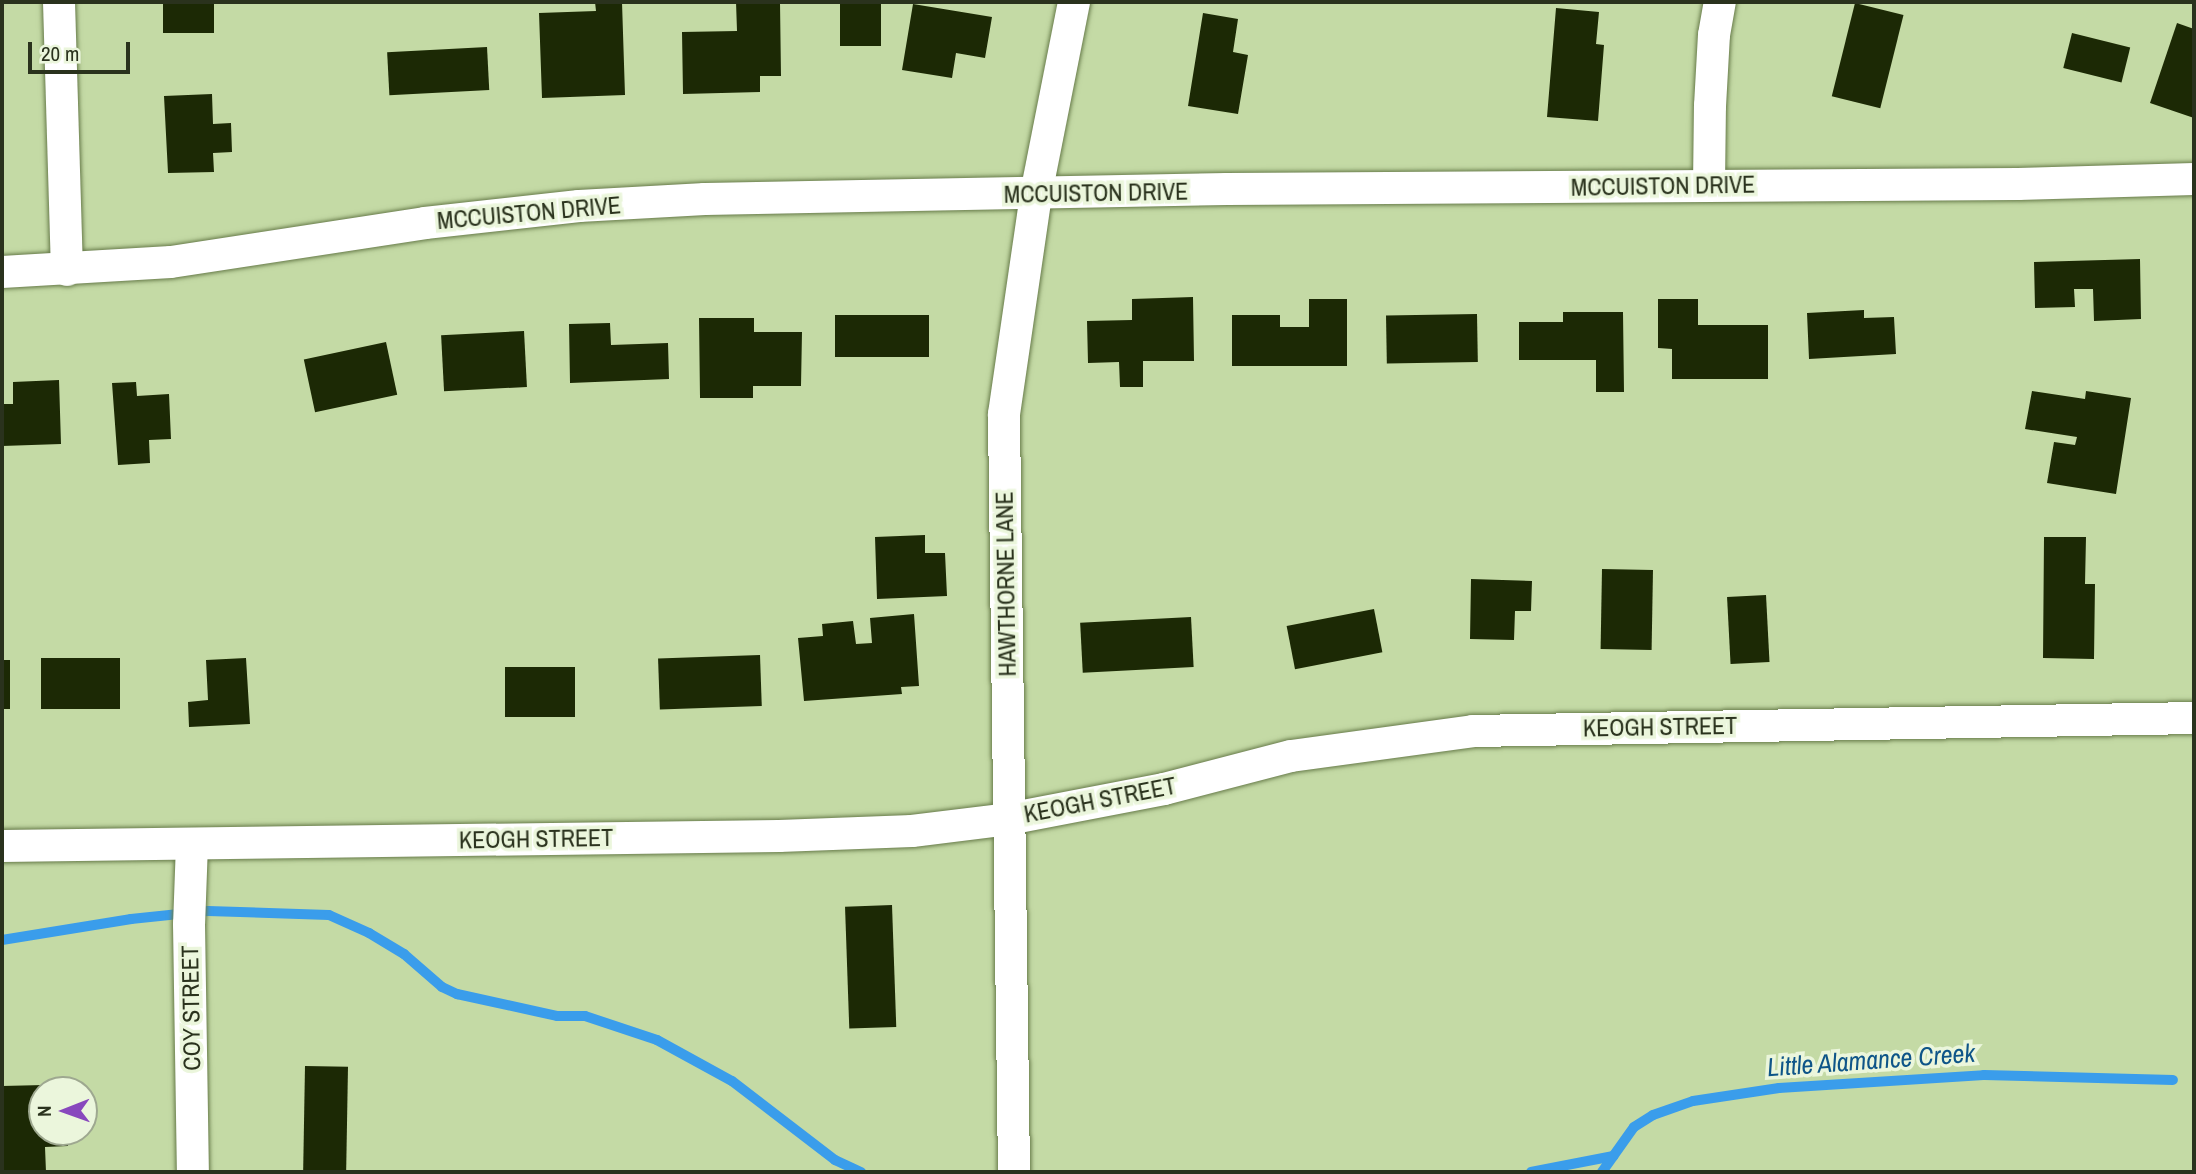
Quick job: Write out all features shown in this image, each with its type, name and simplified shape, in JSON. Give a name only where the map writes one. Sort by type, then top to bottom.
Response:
[{"type":"street","points":[[59,2],[67,270]]},
{"type":"street","name":"HAWTHORNE LANE","points":[[1014,1172],[1004,414],[1036,194],[1074,2]]},
{"type":"street","points":[[1709,185],[1710,94],[1714,35],[1720,2]]},
{"type":"street","name":"MCCUISTON DRIVE","points":[[2,272],[171,262],[425,223],[579,206],[705,199],[1709,185],[2018,184],[2194,179]]},
{"type":"street","name":"KEOGH STREET","points":[[2,846],[779,836],[912,831],[1008,819],[1164,789],[1291,756],[1474,731],[2194,718]]},
{"type":"street","name":"COY STREET","points":[[192,844],[189,924],[193,1172]]},
{"type":"building","points":[[163,2],[214,2],[214,33],[163,33]]},
{"type":"building","points":[[595,2],[622,2],[625,95],[542,98],[539,13],[596,11]]},
{"type":"building","points":[[736,2],[780,2],[781,76],[760,76],[760,92],[683,94],[682,32],[737,31]]},
{"type":"building","points":[[840,2],[881,2],[881,46],[840,46]]},
{"type":"building","points":[[1855,3],[1904,15],[1880,108],[1832,96]]},
{"type":"building","points":[[913,4],[992,17],[985,58],[956,53],[952,78],[902,70]]},
{"type":"building","points":[[1556,8],[1599,12],[1596,44],[1604,45],[1598,121],[1547,117]]},
{"type":"building","points":[[1203,13],[1238,19],[1233,52],[1248,55],[1238,114],[1188,106]]},
{"type":"building","points":[[2177,23],[2194,29],[2194,118],[2150,103]]},
{"type":"building","points":[[2072,33],[2130,48],[2122,82],[2063,68]]},
{"type":"building","points":[[487,47],[489,90],[389,95],[387,52]]},
{"type":"building","points":[[212,94],[213,124],[231,123],[232,152],[213,153],[214,172],[168,173],[164,96]]},
{"type":"building","points":[[2140,259],[2141,319],[2094,321],[2093,289],[2074,289],[2075,307],[2035,308],[2034,262]]},
{"type":"building","points":[[1193,297],[1194,361],[1143,361],[1143,387],[1120,387],[1119,362],[1088,363],[1087,321],[1132,320],[1132,299]]},
{"type":"building","points":[[1309,299],[1347,299],[1347,366],[1232,366],[1232,315],[1280,315],[1280,327],[1309,327]]},
{"type":"building","points":[[1658,299],[1698,299],[1698,325],[1768,325],[1768,379],[1672,379],[1672,349],[1658,348]]},
{"type":"building","points":[[1864,310],[1864,318],[1894,317],[1896,354],[1809,359],[1807,313]]},
{"type":"building","points":[[1563,312],[1623,312],[1624,392],[1596,392],[1596,360],[1519,360],[1519,322],[1563,322]]},
{"type":"building","points":[[1477,314],[1478,362],[1387,364],[1386,316]]},
{"type":"building","points":[[835,315],[929,315],[929,357],[835,357]]},
{"type":"building","points":[[699,318],[754,318],[754,332],[802,332],[801,386],[753,386],[753,398],[700,398]]},
{"type":"building","points":[[610,323],[611,345],[668,343],[669,379],[570,383],[569,324]]},
{"type":"building","points":[[524,331],[527,387],[444,391],[441,335]]},
{"type":"building","points":[[386,342],[397,395],[315,412],[304,359]]},
{"type":"building","points":[[59,380],[61,444],[2,446],[2,404],[13,404],[13,382]]},
{"type":"building","points":[[136,382],[137,396],[169,394],[171,439],[149,440],[150,463],[118,465],[112,383]]},
{"type":"building","points":[[2032,391],[2085,399],[2086,391],[2131,398],[2116,494],[2047,483],[2054,442],[2075,445],[2077,437],[2025,429]]},
{"type":"building","points":[[925,535],[925,553],[945,553],[947,596],[877,599],[875,537]]},
{"type":"building","points":[[2044,537],[2086,537],[2085,584],[2095,584],[2094,659],[2043,658]]},
{"type":"building","points":[[1602,569],[1653,570],[1652,650],[1601,649]]},
{"type":"building","points":[[1471,579],[1532,581],[1531,611],[1515,611],[1514,640],[1470,639]]},
{"type":"building","points":[[1766,595],[1770,662],[1731,664],[1727,597]]},
{"type":"building","points":[[1374,609],[1382,652],[1295,669],[1287,626]]},
{"type":"building","points":[[914,614],[919,686],[901,687],[902,694],[804,701],[798,638],[823,636],[822,624],[853,621],[856,644],[872,643],[870,618]]},
{"type":"building","points":[[1191,617],[1194,667],[1083,673],[1080,623]]},
{"type":"building","points":[[760,655],[762,706],[660,710],[658,659]]},
{"type":"building","points":[[41,658],[120,658],[120,709],[41,709]]},
{"type":"building","points":[[246,658],[250,724],[189,727],[188,702],[208,700],[206,660]]},
{"type":"building","points":[[2,660],[10,660],[10,709],[2,709]]},
{"type":"building","points":[[505,667],[575,667],[575,717],[505,717]]},
{"type":"building","points":[[892,905],[896,1027],[849,1029],[845,907]]},
{"type":"building","points":[[305,1066],[348,1067],[346,1172],[303,1171]]},
{"type":"building","points":[[28,1085],[28,1146],[68,1146],[45,1147],[46,1172],[2,1172],[2,1086]]},
{"type":"waterway","points":[[2,940],[131,919],[208,911],[329,915],[369,933],[404,954],[442,987],[457,994],[557,1016],[585,1016],[657,1040],[732,1081],[835,1160],[861,1172]]},
{"type":"waterway","name":"Little Alamance Creek","points":[[1602,1172],[1634,1127],[1653,1115],[1693,1101],[1779,1088],[1984,1075],[2173,1080]]},
{"type":"waterway","points":[[1531,1172],[1613,1156]]}]
